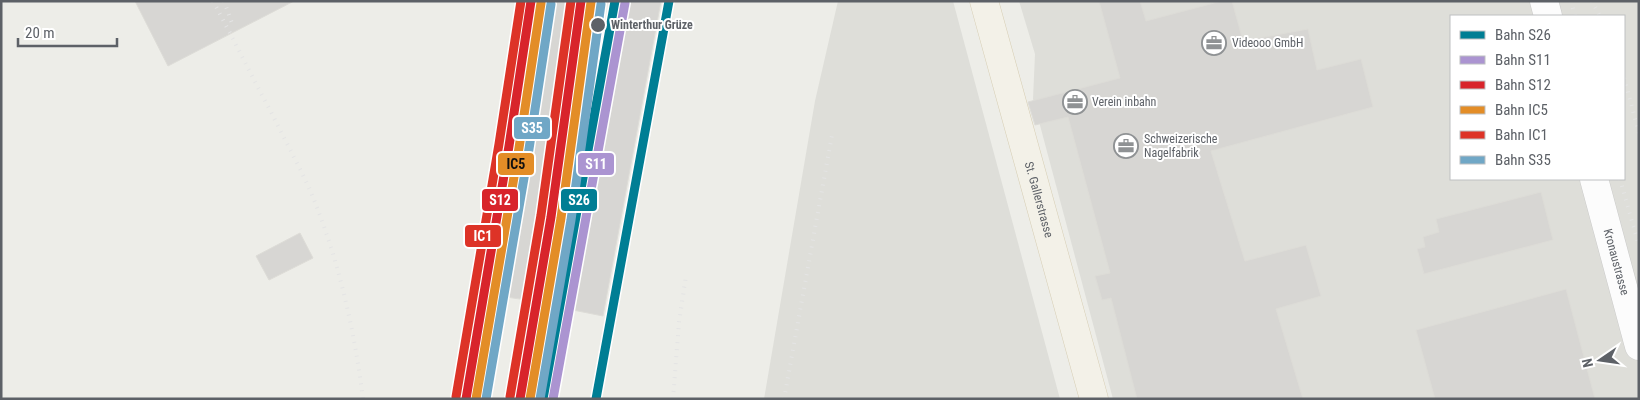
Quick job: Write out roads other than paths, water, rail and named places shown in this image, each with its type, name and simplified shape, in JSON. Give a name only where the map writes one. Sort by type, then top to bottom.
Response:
[{"type":"main road","name":"St. Gallerstrasse","points":[[984,1],[1094,399]]},
{"type":"street","points":[[1544,1],[1548,15]]},
{"type":"street","name":"Kronaustrasse","points":[[1594,180],[1639,346]]},
{"type":"railway","points":[[213,1],[296,161],[320,215],[344,293],[355,345],[363,399]]},
{"type":"railway","points":[[224,1],[233,26]]},
{"type":"railway","points":[[1571,1],[1575,15]]},
{"type":"railway","points":[[1592,1],[1599,15]]},
{"type":"railway","points":[[1625,82],[1639,133]]},
{"type":"railway","points":[[784,399],[832,135]]},
{"type":"railway","points":[[1620,180],[1639,246]]},
{"type":"railway","points":[[673,399],[679,322],[686,276]]},
{"type":"rail line","name":"IC1","points":[[456,397],[521,1]]},
{"type":"rail line","name":"S12","points":[[466,399],[509,146],[531,1]]},
{"type":"rail line","name":"IC1","points":[[510,397],[541,215],[571,1]]},
{"type":"rail line","name":"S12","points":[[520,399],[551,217],[581,1]]},
{"type":"rail line","name":"S26","points":[[543,399],[615,1]]},
{"type":"rail line","name":"S26","points":[[596,399],[669,1]]},
{"type":"rail line","name":"IC5","points":[[530,399],[561,218],[591,2]]},
{"type":"rail line","name":"IC5","points":[[476,399],[519,148],[541,3]]},
{"type":"rail line","name":"S11","points":[[553,399],[625,3]]},
{"type":"rail line","name":"S35","points":[[486,399],[529,149],[551,4]]},
{"type":"rail line","name":"S35","points":[[540,399],[571,220],[601,4]]},
{"type":"place","name":"Winterthur Grüze","points":[[598,25]]},
{"type":"place","name":"Videooo GmbH","points":[[1214,43]]},
{"type":"place","name":"Verein inbahn","points":[[1075,102]]},
{"type":"place","name":"Schweizerische Nagelfabrik","points":[[1126,146]]}]
